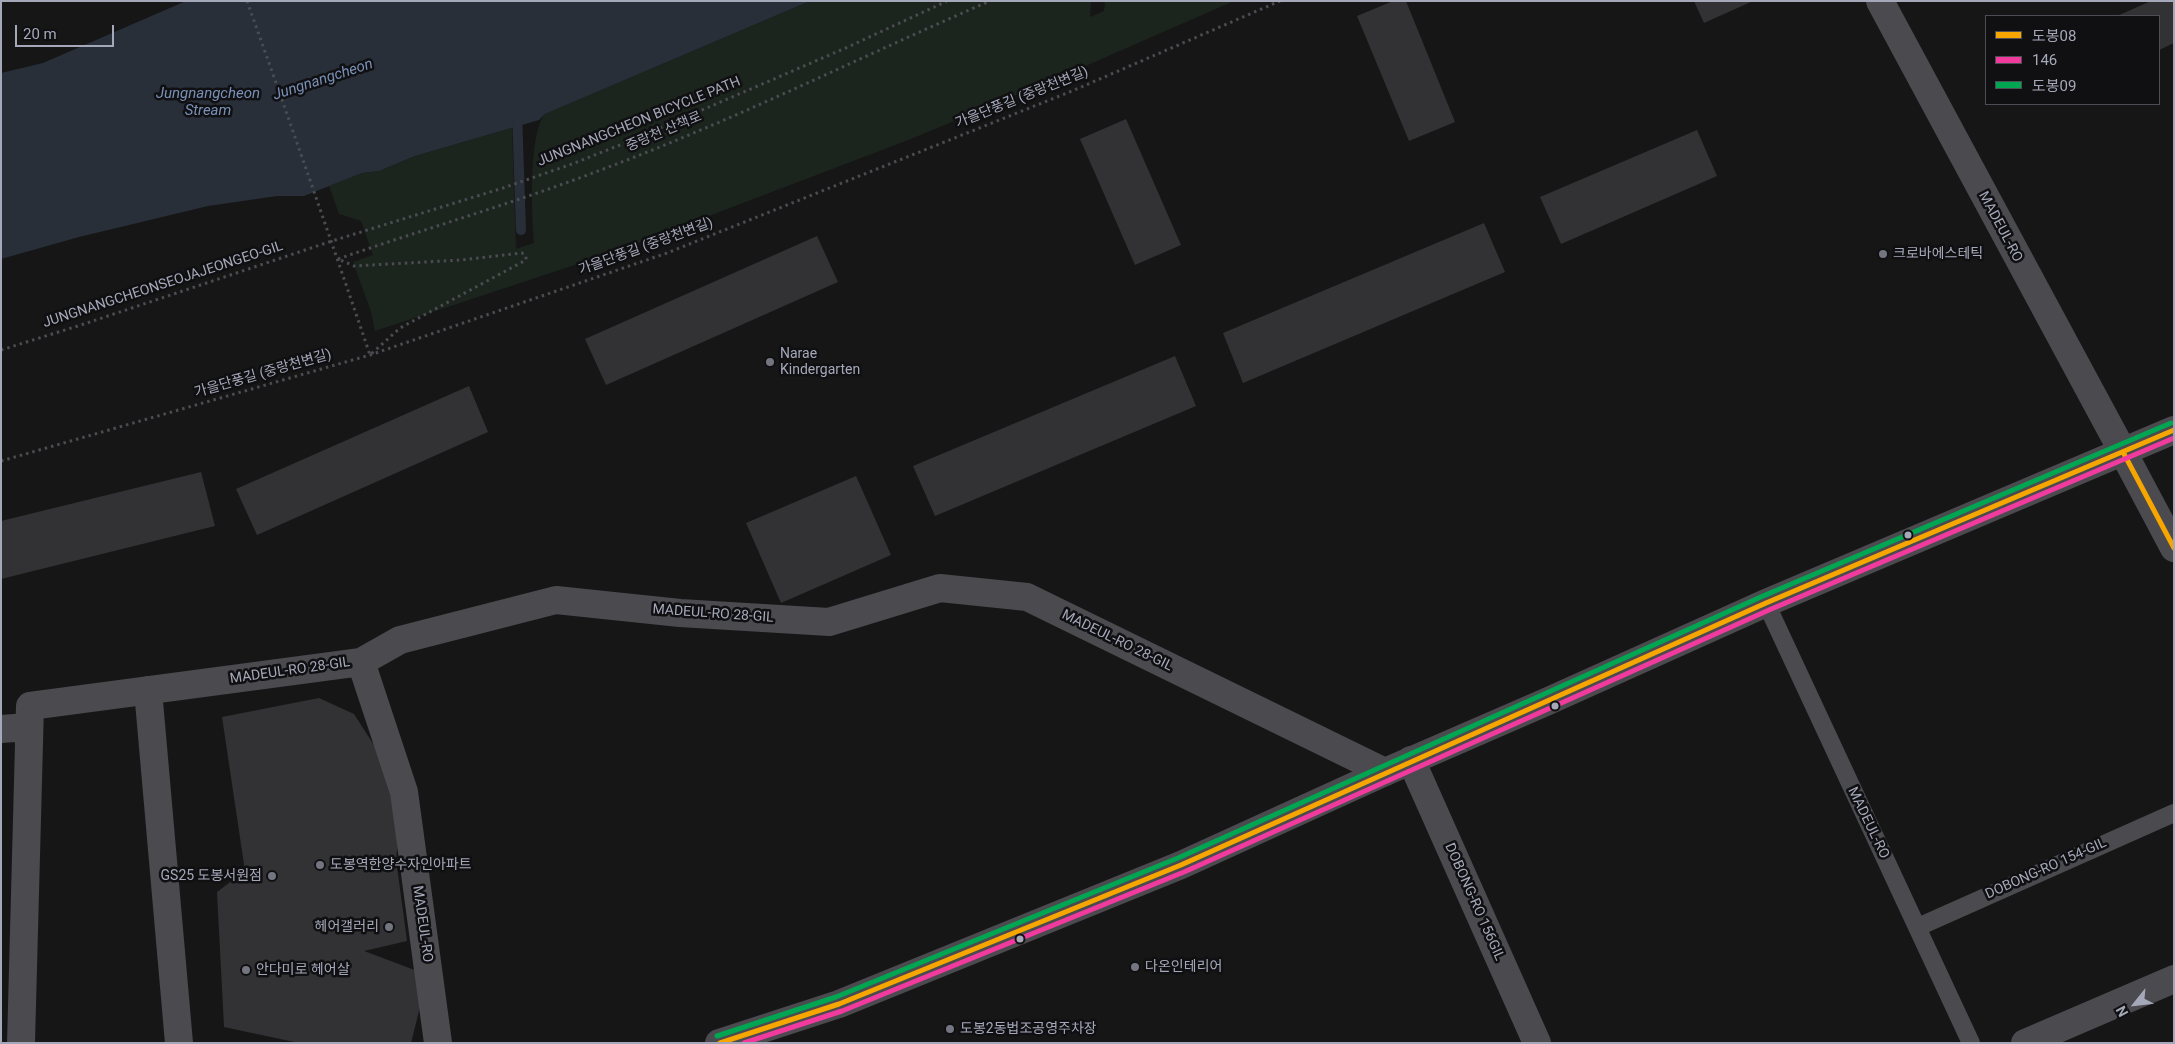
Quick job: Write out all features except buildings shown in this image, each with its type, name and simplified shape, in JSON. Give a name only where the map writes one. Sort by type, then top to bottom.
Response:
[{"type":"street","name":"MADEUL-RO","points":[[1880,1],[2123,452]]},
{"type":"street","points":[[719,1043],[839,1004],[1181,865],[1411,760],[1555,698],[1766,603],[2174,430]]},
{"type":"street","points":[[2123,452],[2174,548]]},
{"type":"street","name":"MADEUL-RO 28-GIL","points":[[21,1043],[30,706],[361,662],[400,640],[556,600],[680,613],[829,622],[940,588],[1027,597],[1385,772]]},
{"type":"street","name":"MADEUL-RO","points":[[361,662],[404,792],[438,1043]]},
{"type":"street","points":[[148,690],[179,1043]]},
{"type":"street","points":[[1,729],[28,727]]},
{"type":"street","name":"DOBONG-RO 156GIL","points":[[1411,760],[1537,1043]]},
{"type":"street","points":[[2025,1043],[2174,979]]},
{"type":"lane","name":"MADEUL-RO","points":[[1766,603],[1971,1043]]},
{"type":"lane","name":"DOBONG-RO 154-GIL","points":[[1918,927],[2174,813]]},
{"type":"path","points":[[247,1],[317,196],[332,240],[338,259],[370,355],[400,328],[526,260],[526,256],[522,253],[461,260],[354,266],[338,259]]},
{"type":"path","name":"JUNGNANGCHEON BICYCLE PATH","points":[[332,240],[503,188],[635,139],[848,47],[947,1]]},
{"type":"path","name":"중랑천 산책로","points":[[338,259],[506,205],[608,168],[768,101],[990,1]]},
{"type":"path","name":"가을단풍길 (중랑천변길)","points":[[1,461],[370,355],[667,253],[1072,91],[1280,1]]},
{"type":"path","name":"JUNGNANGCHEONSEOJAJEONGEO-GIL","points":[[1,350],[226,278],[332,240]]},
{"type":"shaded area","points":[[810,1],[1091,1],[1090,17],[1104,11],[1105,1],[1234,1],[1081,68],[911,139],[617,251],[375,331],[371,312],[353,262],[373,255],[361,221],[339,214],[329,186],[362,173],[379,171],[415,156],[512,128],[516,249],[534,243],[532,176],[536,139],[545,114]]},
{"type":"water","name":"Jungnangcheon Stream","points":[[186,1],[810,1],[545,114],[539,120],[415,156],[379,171],[362,173],[304,196],[277,196],[208,206],[79,237],[1,259],[1,73],[43,63]]},
{"type":"waterway","points":[[517,113],[521,230]]},
{"type":"transit line","name":"도봉09","points":[[717,1036],[836,997],[1178,858],[1763,596],[2171,423]]},
{"type":"transit line","name":"도봉08","points":[[720,1043],[839,1004],[1181,865],[1766,603],[2174,430]]},
{"type":"transit line","name":"146","points":[[744,1043],[842,1011],[1184,872],[1769,610],[2174,438]]},
{"type":"transit line","name":"도봉08","points":[[2123,452],[2174,548]]},
{"type":"place","name":"크로바에스테틱","points":[[1883,254]]},
{"type":"place","name":"Narae Kindergarten","points":[[770,362]]},
{"type":"place","name":"도봉역한양수자인아파트","points":[[320,865]]},
{"type":"place","name":"GS25 도봉서원점","points":[[272,876]]},
{"type":"place","name":"헤어갤러리","points":[[389,927]]},
{"type":"place","name":"다온인테리어","points":[[1135,967]]},
{"type":"place","name":"안다미로 헤어살","points":[[246,970]]},
{"type":"place","name":"도봉2동법조공영주차장","points":[[950,1029]]},
{"type":"water label","name":"Jungnangcheon","points":[[323,80]]}]
